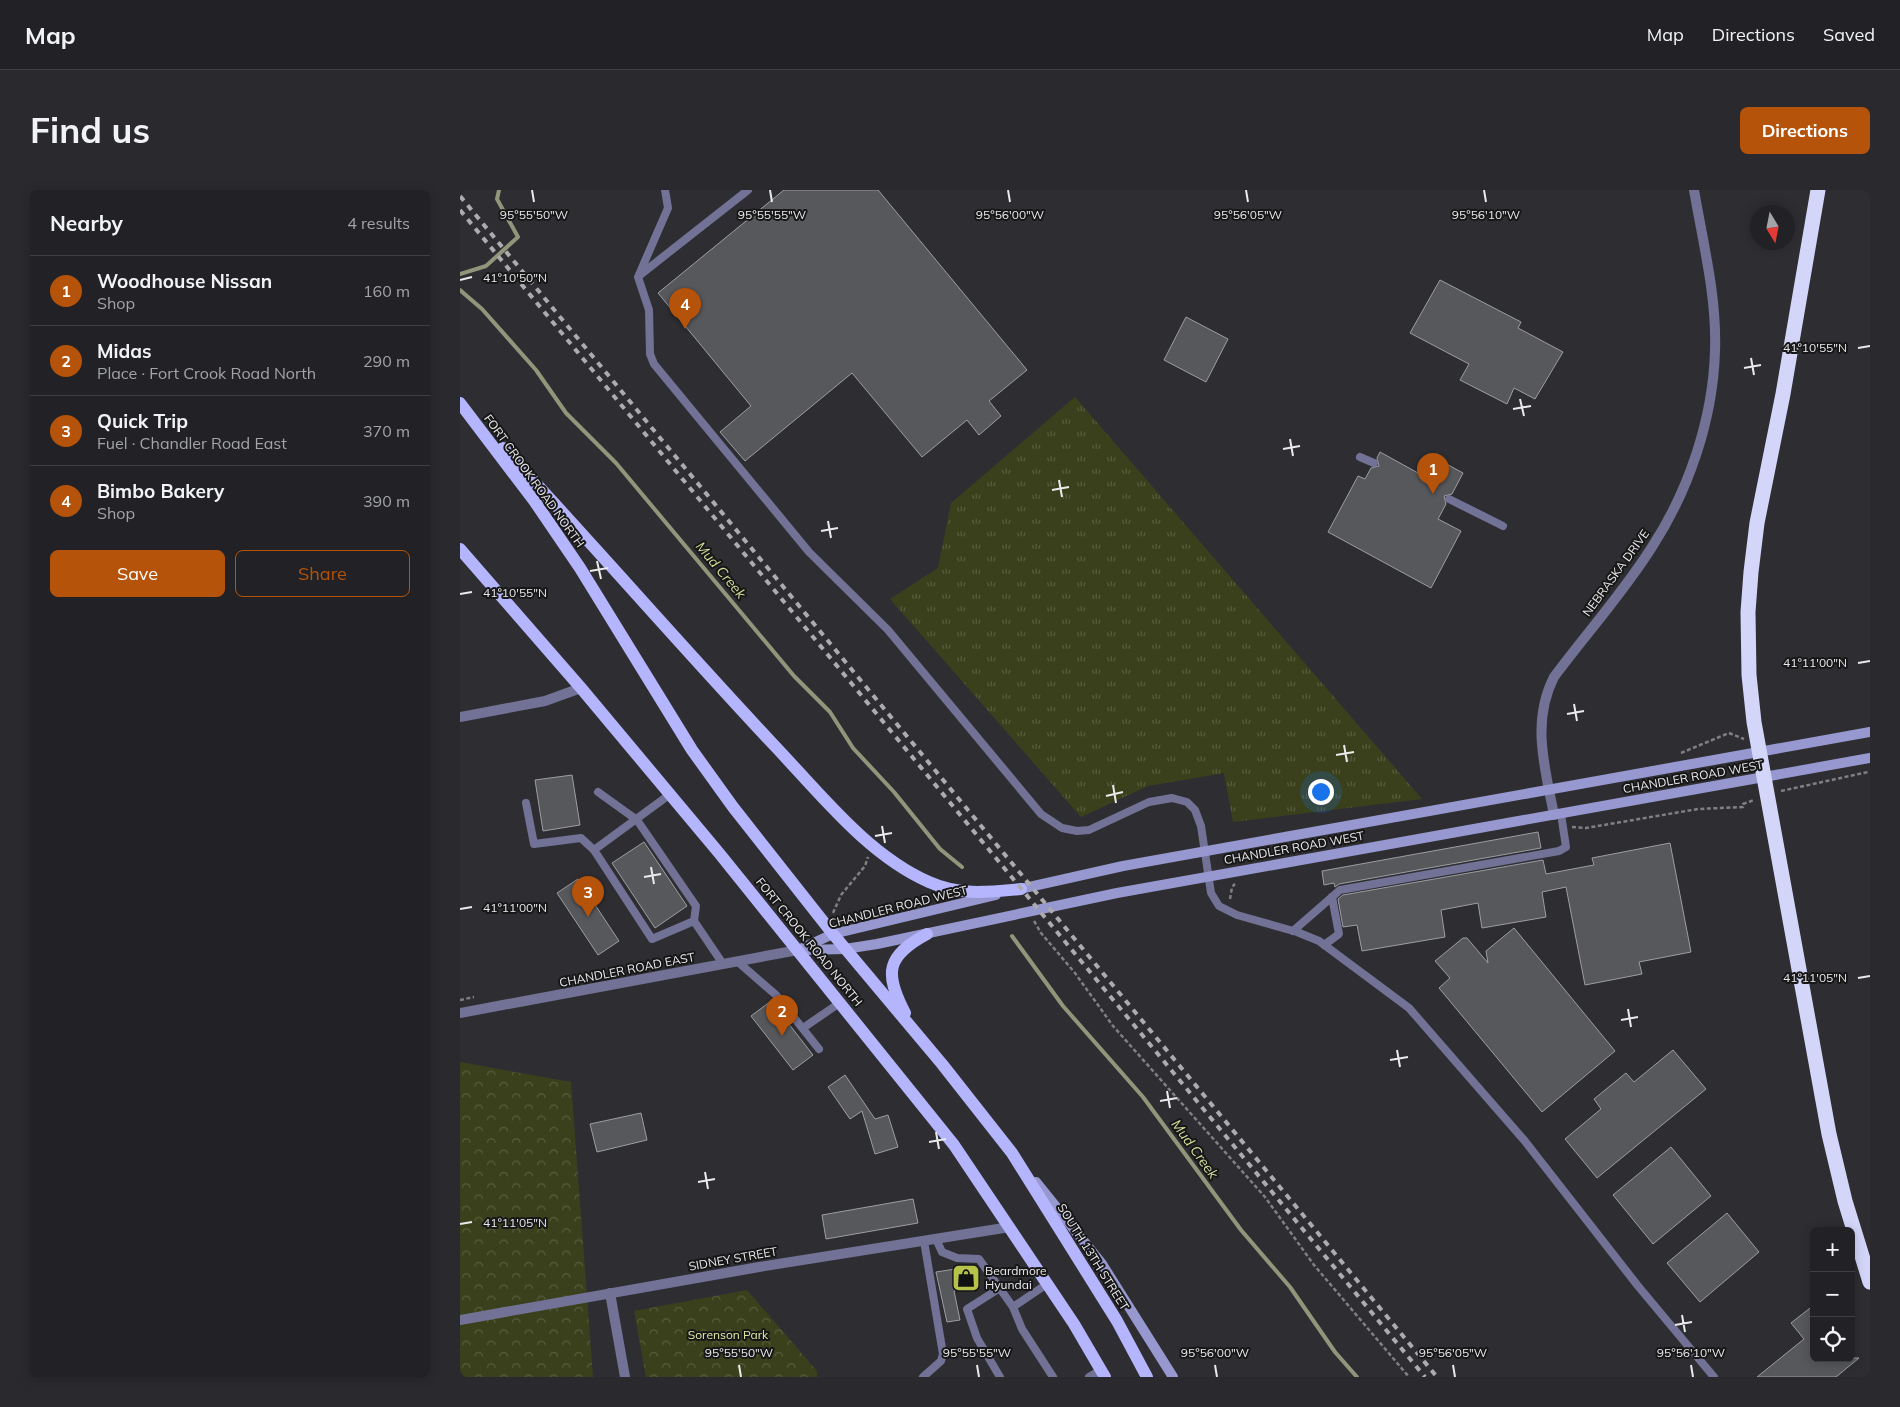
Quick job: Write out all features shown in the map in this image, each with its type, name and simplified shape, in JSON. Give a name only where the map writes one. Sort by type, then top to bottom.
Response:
[{"type":"highway","points":[[1818,190],[1783,394],[1757,523],[1748,612],[1749,675],[1760,750],[1829,1134],[1845,1201],[1870,1282]]},
{"type":"main road","points":[[460,403],[544,491],[710,677],[813,786],[872,845],[907,871],[944,888],[979,893],[1021,889]]},
{"type":"main road","name":"FORT CROOK ROAD NORTH","points":[[460,403],[535,502],[580,568],[687,742],[727,799],[845,949],[916,1033],[1012,1153]]},
{"type":"main road","name":"FORT CROOK ROAD NORTH","points":[[460,549],[581,688],[841,1002],[954,1145],[1010,1227],[1103,1374]]},
{"type":"main road","name":"CHANDLER ROAD WEST","points":[[798,950],[829,929],[1123,866],[1760,750],[1870,732]]},
{"type":"main road","name":"CHANDLER ROAD WEST","points":[[798,950],[845,949],[927,934],[1028,911],[1210,875],[1870,758]]},
{"type":"main road","points":[[916,1033],[896,994],[892,971],[894,960],[900,952],[927,934]]},
{"type":"main road","points":[[1012,1153],[1102,1264],[1174,1377]]},
{"type":"main road","name":"SOUTH 13TH STREET","points":[[1012,1153],[1117,1321],[1147,1377]]},
{"type":"street","name":"NEBRASKA DRIVE","points":[[1558,814],[1549,789],[1540,737],[1542,713],[1548,690],[1554,677],[1638,568],[1662,530],[1690,471],[1706,419],[1714,376],[1714,332],[1708,272],[1694,190]]},
{"type":"street","points":[[460,717],[545,701],[581,688]]},
{"type":"street","name":"CHANDLER ROAD EAST","points":[[460,1013],[798,950]]},
{"type":"street","name":"SIDNEY STREET","points":[[460,1320],[610,1293],[1010,1227]]},
{"type":"street","points":[[610,1293],[625,1377]]},
{"type":"lane","points":[[665,190],[668,208],[638,276],[648,310],[650,354],[662,375],[809,552],[888,630],[1041,814],[1062,828],[1077,831],[1089,830],[1150,802],[1172,798],[1188,802],[1195,810],[1201,826],[1210,875],[1211,893],[1219,906],[1259,922],[1293,931],[1324,944],[1409,1008],[1524,1140],[1638,1286],[1714,1377]]},
{"type":"lane","points":[[638,276],[748,190]]},
{"type":"lane","points":[[1360,457],[1374,463]]},
{"type":"lane","points":[[1449,499],[1503,526]]},
{"type":"lane","points":[[598,792],[637,820],[656,854],[680,889],[696,906],[694,921],[723,964]]},
{"type":"lane","points":[[594,850],[669,795]]},
{"type":"lane","points":[[526,803],[534,844],[580,838],[594,850],[614,882],[629,896],[641,915],[652,939],[694,921]]},
{"type":"lane","points":[[1293,931],[1340,890],[1559,851],[1566,846],[1564,827],[1558,814]]},
{"type":"lane","points":[[614,882],[621,877]]},
{"type":"lane","points":[[1324,944],[1339,934],[1332,897]]},
{"type":"lane","points":[[738,962],[776,995],[819,1049]]},
{"type":"lane","points":[[803,1028],[841,1002]]},
{"type":"lane","points":[[936,1239],[942,1252],[957,1258],[979,1259],[1013,1307],[1022,1328],[1053,1377]]},
{"type":"lane","points":[[923,1377],[941,1361],[943,1354],[924,1241]]},
{"type":"lane","points":[[1013,1307],[1047,1284]]},
{"type":"lane","points":[[1000,1288],[967,1309],[977,1338],[1000,1377]]},
{"type":"lane","points":[[1089,1377],[1103,1374]]},
{"type":"path","points":[[1564,827],[1586,828],[1698,809],[1743,807],[1743,804],[1768,794],[1870,771]]},
{"type":"path","points":[[829,929],[841,894],[865,866],[872,845]]},
{"type":"path","points":[[1229,911],[1232,887],[1240,880]]},
{"type":"path","points":[[1028,911],[1041,933],[1075,973],[1113,1026],[1265,1197],[1314,1265],[1408,1377]]},
{"type":"green space","points":[[1075,397],[1422,799],[1233,822],[1224,773],[1148,786],[1081,817],[890,599],[938,568],[951,503]]},
{"type":"green space","points":[[460,1062],[571,1082],[593,1377],[460,1377]]},
{"type":"green space","name":"Sorenson Park","points":[[747,1290],[817,1371],[817,1377],[646,1377],[634,1311]]},
{"type":"building","points":[[784,190],[878,190],[1027,370],[989,401],[1001,416],[979,435],[967,420],[922,457],[852,373],[745,461],[720,432],[751,406],[658,293]]},
{"type":"building","points":[[1440,280],[1521,322],[1518,328],[1563,352],[1535,399],[1514,388],[1507,404],[1460,380],[1469,364],[1410,333]]},
{"type":"building","points":[[1186,317],[1228,339],[1206,382],[1164,360]]},
{"type":"building","points":[[1380,452],[1418,473],[1428,454],[1463,473],[1452,494],[1444,496],[1446,504],[1438,519],[1461,531],[1431,588],[1328,532],[1358,476],[1365,479],[1371,468],[1379,466],[1377,458]]},
{"type":"building","points":[[572,775],[580,825],[543,831],[535,780]]},
{"type":"building","points":[[1538,832],[1541,848],[1339,884],[1335,887],[1334,883],[1324,885],[1322,871]]},
{"type":"building","points":[[644,842],[687,906],[655,928],[612,863]]},
{"type":"building","points":[[1670,843],[1691,952],[1639,962],[1642,974],[1585,985],[1566,887],[1542,892],[1546,917],[1482,928],[1478,903],[1441,910],[1445,937],[1362,951],[1357,925],[1343,927],[1338,899],[1343,895],[1543,860],[1546,874],[1594,865],[1592,858]]},
{"type":"building","points":[[578,879],[619,941],[598,955],[557,893]]},
{"type":"building","points":[[1514,928],[1615,1051],[1542,1112],[1439,988],[1450,978],[1435,961],[1463,938],[1467,938],[1488,963],[1486,951]]},
{"type":"building","points":[[771,1001],[813,1055],[793,1070],[751,1016]]},
{"type":"building","points":[[1673,1050],[1706,1089],[1597,1178],[1565,1139],[1601,1109],[1594,1099],[1626,1073],[1634,1082]]},
{"type":"building","points":[[845,1075],[875,1119],[888,1115],[898,1147],[875,1154],[862,1111],[850,1119],[828,1087]]},
{"type":"building","points":[[641,1113],[647,1140],[597,1152],[590,1124]]},
{"type":"building","points":[[1671,1147],[1711,1196],[1653,1244],[1613,1195]]},
{"type":"building","points":[[913,1199],[918,1223],[826,1239],[822,1215]]},
{"type":"building","points":[[1727,1213],[1759,1252],[1700,1302],[1667,1263]]},
{"type":"building","points":[[975,1266],[979,1286],[954,1291],[960,1320],[947,1322],[936,1272]]},
{"type":"building","points":[[1810,1308],[1810,1362],[1854,1362],[1836,1377],[1757,1377],[1804,1339],[1791,1323]]},
{"type":"waterway","points":[[460,274],[486,266],[518,237],[497,199],[499,190]]},
{"type":"waterway","name":"Mud Creek","points":[[460,290],[482,309],[536,370],[566,413],[616,463],[794,676],[830,712],[853,748],[894,792],[940,849],[962,867]]},
{"type":"waterway","name":"Mud Creek","points":[[1012,936],[1063,1006],[1143,1097],[1241,1230],[1290,1287],[1335,1352],[1357,1377]]},
{"type":"railway","points":[[460,196],[1437,1377]]},
{"type":"railway","points":[[460,210],[1425,1377]]},
{"type":"place","name":"Bimbo Bakery","points":[[685,329]]},
{"type":"place","name":"Woodhouse Nissan","points":[[1433,494]]},
{"type":"place","name":"Quick Trip","points":[[588,917]]},
{"type":"place","name":"Midas","points":[[782,1036]]},
{"type":"place","name":"Beardmore Hyundai","points":[[966,1278]]}]
